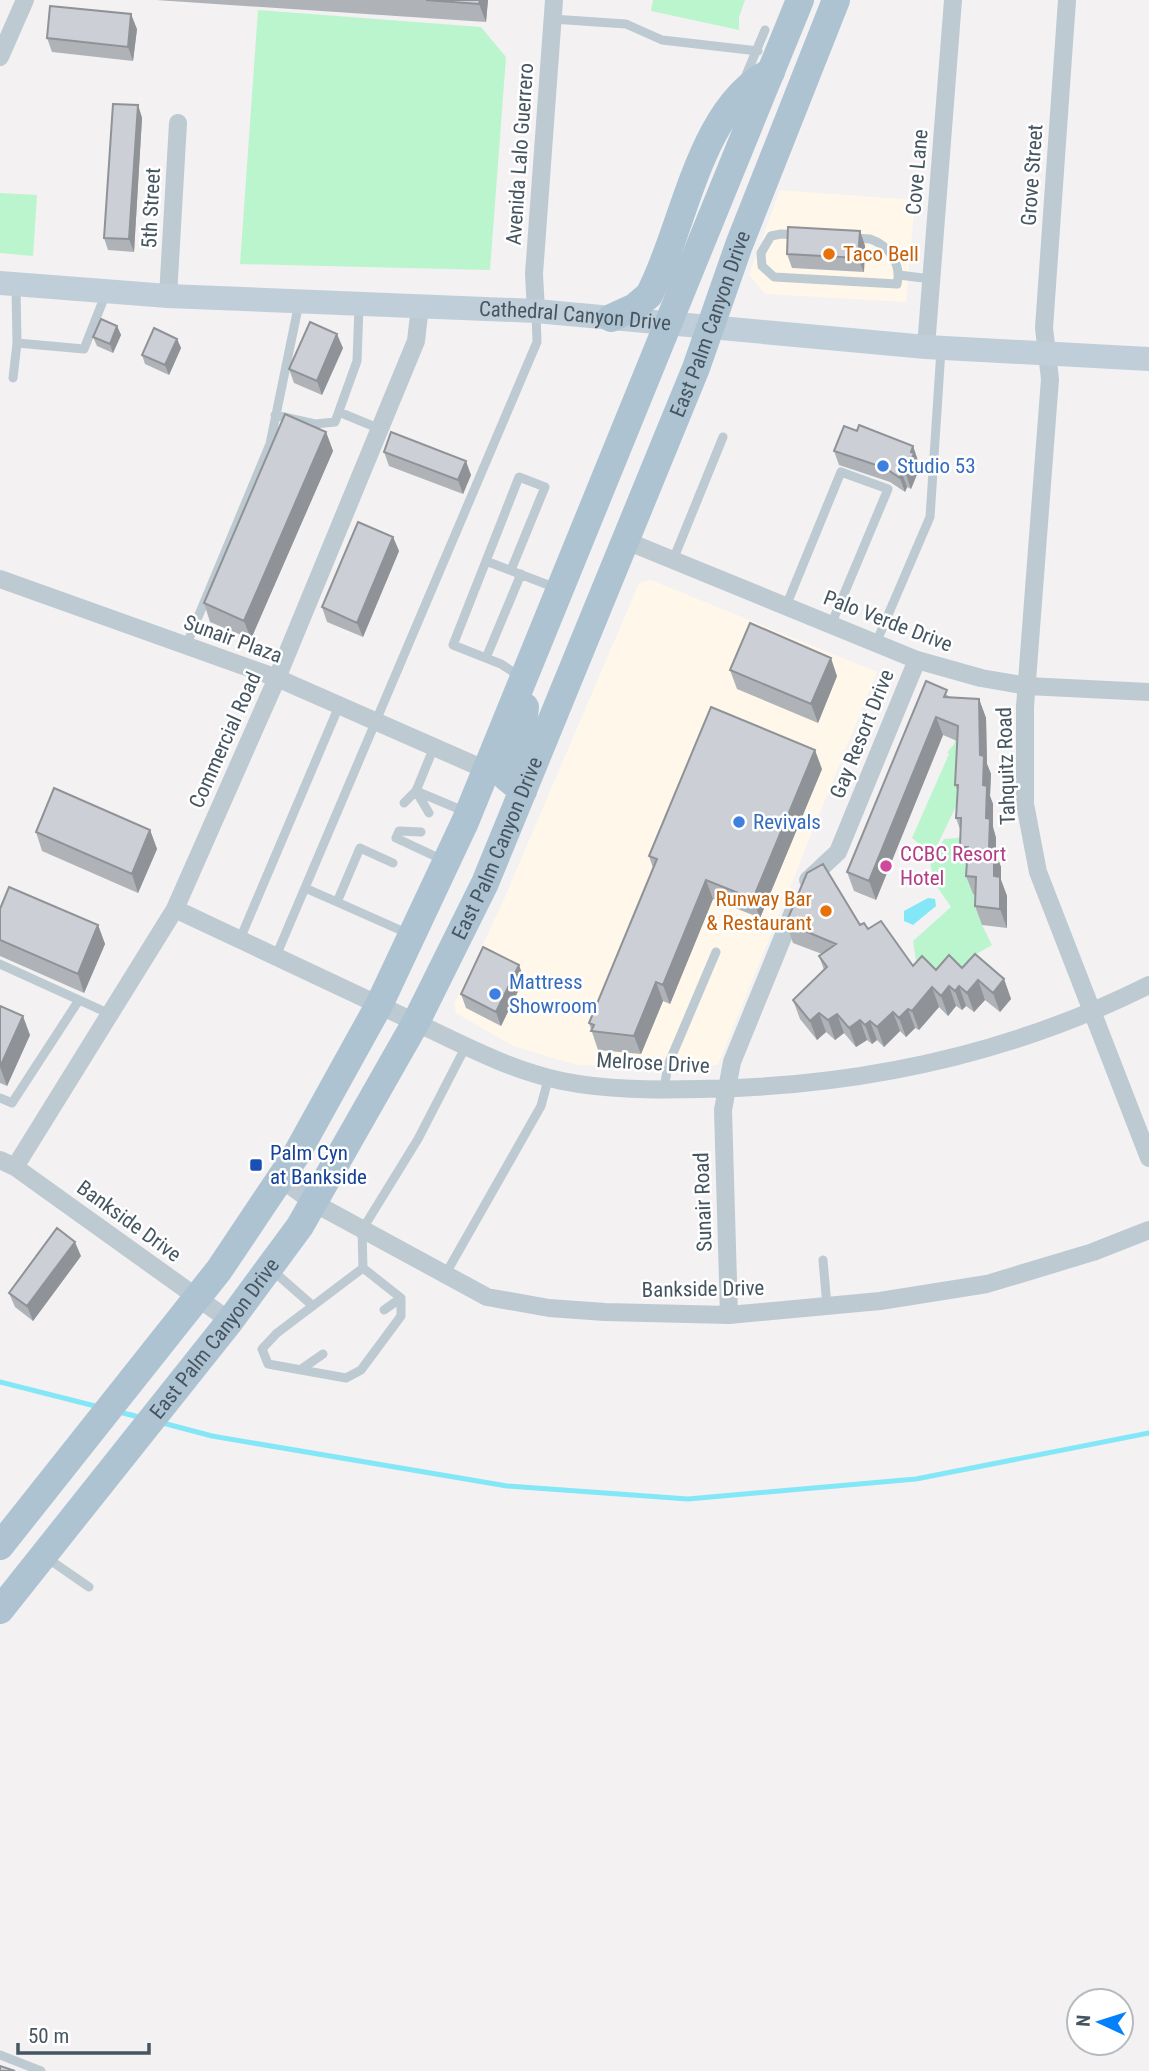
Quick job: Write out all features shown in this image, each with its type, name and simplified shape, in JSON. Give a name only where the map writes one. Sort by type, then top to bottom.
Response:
[{"type":"main road","name":"East Palm Canyon Drive","points":[[0,1546],[198,1299],[280,1178],[379,1004],[468,813],[521,677],[669,323],[764,61],[800,0]]},
{"type":"main road","name":"East Palm Canyon Drive","points":[[0,1610],[270,1268],[314,1203],[416,1022],[485,884],[711,328],[750,249],[836,0]]},
{"type":"main road","points":[[611,317],[635,307],[649,295],[712,136],[737,95],[756,79],[764,61]]},
{"type":"main road","points":[[521,677],[526,691],[523,723],[506,777],[523,791]]},
{"type":"street","points":[[0,57],[25,0]]},
{"type":"street","name":"Avenida Lalo Guerrero","points":[[536,311],[534,274],[554,0]]},
{"type":"street","name":"Cove Lane","points":[[933,347],[931,279],[953,0]]},
{"type":"street","name":"Grove Street","points":[[1047,353],[1044,328],[1067,0]]},
{"type":"street","name":"5th Street","points":[[168,296],[178,122]]},
{"type":"street","name":"Cathedral Canyon Drive","points":[[8,284],[168,296],[536,311],[933,347],[1149,359]]},
{"type":"street","name":"Commercial Road","points":[[7,1163],[110,1014],[175,909],[277,678],[416,341],[420,306]]},
{"type":"street","name":"Tahquitz Road","points":[[1047,353],[1050,379],[1027,686],[1025,804],[1038,872],[1149,1158]]},
{"type":"street","name":"Palo Verde Drive","points":[[624,540],[917,660],[981,678],[1027,686],[1149,692]]},
{"type":"street","name":"Sunair Plaza","points":[[0,579],[277,678],[484,769]]},
{"type":"street","name":"Gay Resort Drive","points":[[725,1089],[732,1062],[805,884],[838,852],[917,660]]},
{"type":"street","name":"Melrose Drive","points":[[175,909],[494,1059],[562,1081],[664,1089],[725,1089],[839,1082],[942,1061],[1032,1035],[1092,1012],[1149,985]]},
{"type":"street","name":"Sunair Road","points":[[725,1089],[723,1110],[729,1315]]},
{"type":"street","name":"Bankside Drive","points":[[7,1163],[230,1321]]},
{"type":"street","name":"Bankside Drive","points":[[280,1178],[314,1203],[487,1297],[549,1308],[729,1315],[880,1301],[987,1284],[1093,1252],[1149,1230]]},
{"type":"lane","points":[[552,19],[626,24],[662,40],[764,61],[765,30]]},
{"type":"lane","points":[[781,234],[870,239],[880,242],[890,253],[899,275],[897,284],[774,277],[750,249],[764,243],[771,236],[781,234]]},
{"type":"lane","points":[[899,275],[931,279]]},
{"type":"lane","points":[[8,284],[17,343],[13,378]]},
{"type":"lane","points":[[17,343],[84,349],[107,292]]},
{"type":"lane","points":[[186,646],[270,444],[300,302]]},
{"type":"lane","points":[[275,415],[329,425],[335,422],[357,362],[359,304]]},
{"type":"lane","points":[[276,956],[537,341],[536,311]]},
{"type":"lane","points":[[876,643],[930,517],[933,347]]},
{"type":"lane","points":[[339,412],[380,429]]},
{"type":"lane","points":[[673,560],[723,437]]},
{"type":"lane","points":[[786,607],[841,472],[888,489],[831,625]]},
{"type":"lane","points":[[511,570],[544,487],[519,477],[453,645],[486,658],[521,677]]},
{"type":"lane","points":[[486,561],[558,589]]},
{"type":"lane","points":[[486,658],[521,574]]},
{"type":"lane","points":[[240,939],[339,706]]},
{"type":"lane","points":[[415,808],[416,791],[434,747]]},
{"type":"lane","points":[[404,803],[416,791]]},
{"type":"lane","points":[[416,791],[468,813]]},
{"type":"lane","points":[[416,791],[429,813]]},
{"type":"lane","points":[[421,832],[401,826],[396,838],[446,861]]},
{"type":"lane","points":[[337,902],[360,849],[393,863]]},
{"type":"lane","points":[[305,888],[412,936]]},
{"type":"lane","points":[[664,1089],[668,1065],[716,952]]},
{"type":"lane","points":[[0,964],[110,1014]]},
{"type":"lane","points":[[0,1098],[12,1103],[79,1000]]},
{"type":"lane","points":[[363,1268],[362,1230],[418,1139],[466,1046]]},
{"type":"lane","points":[[445,1275],[541,1106],[548,1076]]},
{"type":"lane","points":[[822,1260],[827,1306]]},
{"type":"lane","points":[[270,1268],[313,1306]]},
{"type":"lane","points":[[363,1268],[401,1298]]},
{"type":"lane","points":[[363,1268],[277,1333],[262,1349],[268,1364],[346,1378],[361,1370],[401,1316],[401,1298]]},
{"type":"lane","points":[[384,1310],[401,1298]]},
{"type":"lane","points":[[300,1370],[323,1354]]},
{"type":"lane","points":[[43,1555],[89,1587]]},
{"type":"lane","points":[[0,2055],[41,2071]]},
{"type":"shaded area","points":[[780,190],[915,200],[906,302],[765,294],[749,275]]},
{"type":"shaded area","points":[[651,580],[877,672],[718,1065],[676,1068],[577,1065],[513,1046],[456,1013],[454,1004],[501,906],[639,583]]},
{"type":"green space","points":[[653,0],[745,0],[739,17],[739,30],[651,11]]},
{"type":"green space","points":[[258,10],[481,27],[506,57],[490,270],[240,264]]},
{"type":"green space","points":[[0,193],[37,195],[33,256],[0,253]]},
{"type":"green space","points":[[960,723],[961,796],[933,854],[925,862],[918,843],[912,838],[949,754],[947,753],[954,744]]},
{"type":"green space","points":[[968,837],[982,896],[982,925],[992,945],[973,956],[983,972],[925,975],[917,966],[913,941],[951,907],[936,885],[930,863],[944,839]]},
{"type":"water","points":[[928,898],[935,899],[936,906],[913,925],[904,921],[904,911]]},
{"type":"building","points":[[426,0],[480,0],[479,4]]},
{"type":"building","points":[[50,6],[131,14],[128,47],[47,38]]},
{"type":"building","points":[[113,104],[138,105],[129,239],[104,238]]},
{"type":"building","points":[[788,227],[860,231],[858,258],[787,254]]},
{"type":"building","points":[[101,319],[117,326],[110,344],[93,337]]},
{"type":"building","points":[[310,322],[337,334],[317,381],[289,369]]},
{"type":"building","points":[[154,328],[177,339],[165,365],[142,355]]},
{"type":"building","points":[[285,414],[326,432],[244,621],[204,603]]},
{"type":"building","points":[[859,425],[913,446],[911,452],[914,453],[906,474],[902,473],[900,478],[885,468],[834,451],[844,426],[857,431]]},
{"type":"building","points":[[391,432],[466,461],[458,480],[384,452]]},
{"type":"building","points":[[358,522],[393,537],[357,623],[322,607]]},
{"type":"building","points":[[750,623],[831,658],[811,704],[730,670]]},
{"type":"building","points":[[926,681],[947,690],[944,697],[979,699],[980,755],[984,756],[983,785],[987,786],[986,818],[990,819],[989,847],[994,848],[994,876],[1000,877],[1000,909],[975,906],[976,877],[966,876],[968,847],[960,847],[961,818],[956,818],[958,726],[936,717],[869,881],[847,872]]},
{"type":"building","points":[[711,707],[815,750],[753,899],[706,880],[663,985],[656,982],[634,1036],[591,1031],[594,1025],[589,1023],[657,859],[649,856]]},
{"type":"building","points":[[54,788],[150,830],[132,874],[36,832]]},
{"type":"building","points":[[823,864],[860,925],[864,923],[868,929],[881,921],[913,966],[922,956],[936,970],[949,955],[962,968],[975,954],[1004,979],[993,993],[978,980],[967,993],[959,986],[955,991],[949,986],[941,996],[932,987],[912,1011],[908,1009],[899,1018],[893,1012],[877,1027],[870,1021],[865,1025],[860,1020],[849,1028],[837,1014],[828,1020],[819,1013],[810,1021],[793,1000],[827,967],[819,956],[836,944],[786,923],[807,873]]},
{"type":"building","points":[[9,887],[98,925],[78,974],[0,940],[0,909]]},
{"type":"building","points":[[483,947],[519,965],[496,1012],[461,994]]},
{"type":"building","points":[[0,1006],[23,1016],[0,1067]]},
{"type":"building","points":[[57,1228],[75,1242],[27,1306],[9,1293]]},
{"type":"building","points":[[0,2066],[15,2071],[0,2071]]},
{"type":"waterway","points":[[0,1382],[99,1407]]},
{"type":"waterway","points":[[119,1412],[143,1418]]},
{"type":"waterway","points":[[159,1422],[212,1436],[507,1486],[688,1499],[916,1479],[1149,1433]]},
{"type":"place","name":"Taco Bell","points":[[829,254]]},
{"type":"place","name":"Studio 53","points":[[883,466]]},
{"type":"place","name":"Revivals","points":[[739,822]]},
{"type":"place","name":"CCBC Resort Hotel","points":[[886,866]]},
{"type":"place","name":"Runway Bar & Restaurant","points":[[826,911]]},
{"type":"place","name":"Mattress Showroom","points":[[495,994]]},
{"type":"place","name":"Palm Cyn at Bankside","points":[[256,1165]]}]
